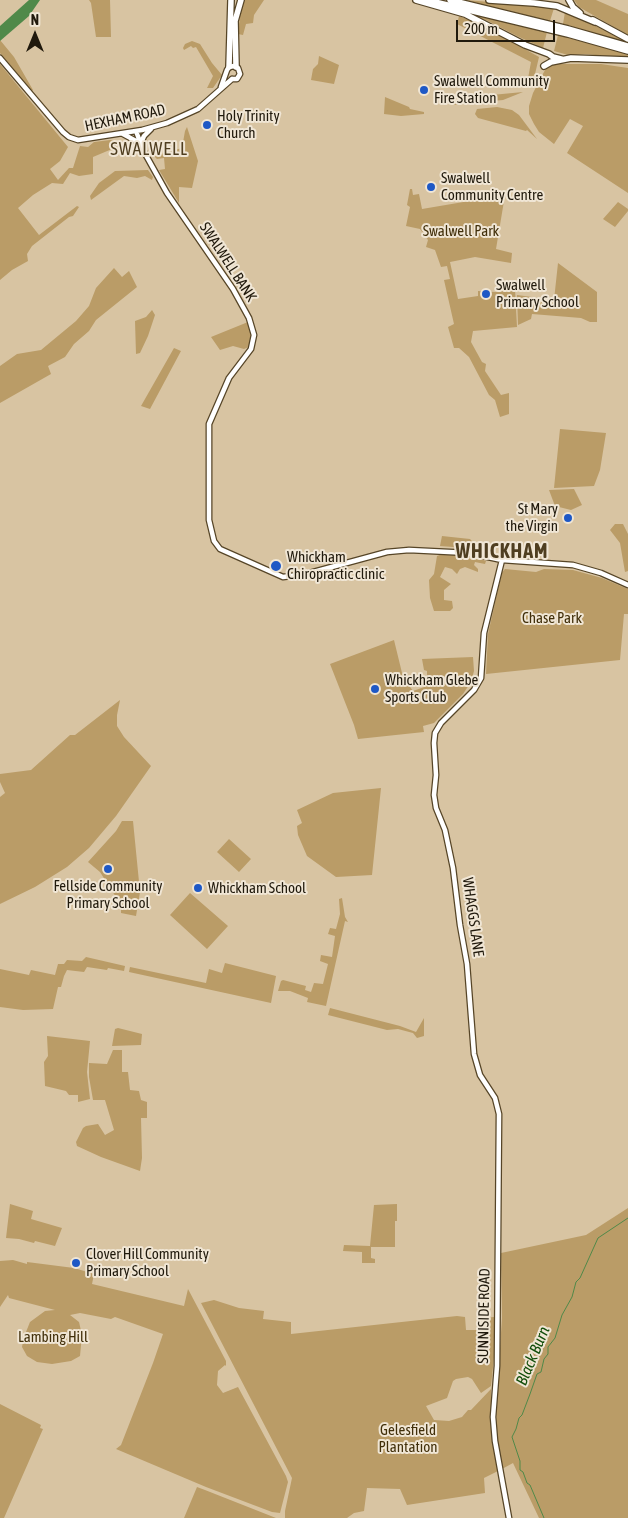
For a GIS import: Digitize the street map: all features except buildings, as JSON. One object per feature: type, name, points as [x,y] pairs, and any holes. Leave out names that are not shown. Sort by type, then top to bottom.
[{"type":"highway","points":[[229,67],[231,0]]},
{"type":"highway","points":[[236,66],[236,21],[241,0]]},
{"type":"highway","points":[[416,0],[465,14],[525,45],[549,54],[553,58],[628,60]]},
{"type":"highway","points":[[427,0],[568,34],[628,51]]},
{"type":"highway","points":[[450,0],[568,28],[628,46]]},
{"type":"highway","points":[[489,0],[541,3],[557,6],[596,22]]},
{"type":"highway","points":[[569,0],[578,11],[628,39]]},
{"type":"highway","points":[[544,66],[561,59]]},
{"type":"main road","name":"HEXHAM ROAD","points":[[0,58],[62,132],[69,138],[81,140],[152,128],[194,112],[232,79]]},
{"type":"main road","points":[[236,66],[240,71],[237,79],[232,79],[227,74],[229,67],[236,66]]},
{"type":"main road","name":"HEXHAM ROAD","points":[[220,88],[227,74]]},
{"type":"main road","points":[[141,144],[145,135],[152,128]]},
{"type":"main road","name":"SWALWELL BANK","points":[[136,131],[143,150],[180,213],[233,290],[249,318],[254,335],[251,349],[229,378],[209,424],[208,508],[211,535],[217,546],[225,552],[279,576],[306,574],[397,551],[468,553],[502,560]]},
{"type":"main road","points":[[122,133],[137,142],[143,150]]},
{"type":"main road","points":[[502,560],[580,566],[628,585]]},
{"type":"main road","name":"WHAGGS LANE","points":[[499,1114],[495,1098],[480,1074],[474,1054],[468,969],[458,910],[454,868],[445,830],[434,799],[436,774],[434,739],[436,730],[441,723],[474,690],[481,678],[484,633],[502,560]]},
{"type":"main road","name":"SUNNISIDE ROAD","points":[[499,1114],[497,1366],[493,1417],[495,1441],[509,1518]]},
{"type":"green space","points":[[89,0],[110,0],[111,37],[96,37]]},
{"type":"green space","points":[[244,0],[264,0],[254,15],[253,23],[246,24],[243,35],[238,34],[240,14]]},
{"type":"green space","points":[[465,0],[542,6],[554,8],[550,21]]},
{"type":"green space","points":[[574,0],[596,0],[628,14],[628,35],[579,7]]},
{"type":"green space","points":[[461,10],[547,32],[543,48],[488,21]]},
{"type":"green space","points":[[565,12],[571,13],[628,43],[563,24]]},
{"type":"green space","points":[[459,16],[484,26],[539,57],[535,74],[527,84],[531,62],[457,24]]},
{"type":"green space","points":[[558,35],[628,54],[628,58],[585,54],[568,55],[554,51]]},
{"type":"green space","points":[[0,40],[14,57],[32,91],[0,53]]},
{"type":"green space","points":[[192,41],[200,44],[222,75],[213,88],[207,88],[213,76],[196,47],[193,48],[191,46],[184,50],[183,48],[185,44]]},
{"type":"green space","points":[[319,56],[339,65],[334,84],[311,80],[313,69],[318,64]]},
{"type":"green space","points":[[0,64],[68,147],[60,161],[50,169],[58,180],[69,168],[73,168],[80,146],[88,147],[94,142],[110,140],[124,142],[93,157],[93,174],[79,176],[70,173],[63,184],[52,183],[33,195],[18,208],[39,235],[77,206],[79,207],[73,216],[69,217],[32,246],[27,254],[28,261],[12,270],[0,280]]},
{"type":"green space","points":[[552,64],[601,64],[628,68],[628,193],[567,153],[583,126],[570,119],[554,144],[539,132],[534,124],[529,114],[529,106],[533,93],[545,70]]},
{"type":"green space","points":[[523,92],[503,100],[453,105],[460,100],[471,97]]},
{"type":"green space","points":[[385,97],[410,109],[424,112],[424,114],[401,116],[384,114]]},
{"type":"green space","points":[[497,107],[512,110],[519,115],[537,139],[527,130],[478,118],[475,114],[477,109]]},
{"type":"green space","points":[[187,127],[198,161],[192,188],[179,187],[179,203],[159,170],[165,169],[164,158],[157,159],[154,156],[182,148]]},
{"type":"green space","points":[[148,170],[153,177],[152,180],[145,176],[137,178],[124,176],[91,200],[90,196],[99,183],[115,171]]},
{"type":"green space","name":"Swalwell Park","points":[[410,189],[412,189],[413,195],[419,194],[422,209],[505,195],[496,249],[512,253],[511,263],[475,257],[450,262],[458,299],[478,296],[478,291],[495,292],[515,289],[517,327],[473,331],[471,342],[482,362],[486,364],[485,371],[501,395],[509,393],[509,414],[500,417],[495,400],[489,395],[469,357],[459,348],[454,348],[448,327],[454,324],[444,280],[450,279],[447,266],[441,267],[435,250],[426,247],[428,240],[420,229],[406,226],[410,207],[407,205]]},
{"type":"green space","points":[[618,202],[628,211],[615,227],[603,219]]},
{"type":"green space","points":[[558,263],[597,292],[597,322],[590,322],[581,318],[532,314],[531,319],[518,325],[517,295],[554,300]]},
{"type":"green space","points":[[114,268],[122,277],[129,271],[137,287],[96,320],[89,331],[74,344],[65,357],[48,366],[51,374],[0,403],[0,366],[17,354],[41,350],[76,321],[89,306],[96,288]]},
{"type":"green space","points":[[152,310],[155,315],[148,336],[140,353],[136,354],[135,321],[146,317]]},
{"type":"green space","points":[[248,322],[252,336],[249,347],[244,349],[233,346],[220,350],[211,337]]},
{"type":"green space","points":[[174,348],[181,351],[150,409],[141,406]]},
{"type":"green space","points":[[560,429],[606,433],[600,470],[594,486],[554,488]]},
{"type":"green space","points":[[574,489],[582,505],[571,510],[555,506],[549,490]]},
{"type":"green space","points":[[615,524],[623,524],[628,534],[628,571],[625,572],[620,543],[610,530]]},
{"type":"green space","points":[[442,536],[470,539],[479,549],[440,546]]},
{"type":"green space","points":[[442,554],[471,555],[486,561],[485,564],[475,562],[474,565],[478,572],[465,567],[460,569],[457,574],[452,569],[445,567],[440,577],[451,584],[444,590],[444,600],[452,601],[453,608],[450,611],[434,611],[430,598],[429,580],[434,574],[437,556]]},
{"type":"green space","name":"Chase Park","points":[[505,569],[536,572],[544,569],[573,570],[602,578],[628,589],[628,614],[624,614],[620,660],[486,674],[488,634],[502,572]]},
{"type":"green space","name":"Whickham Glebe Sports Club","points":[[394,640],[403,677],[413,691],[427,686],[427,671],[424,670],[422,659],[473,657],[474,671],[471,682],[463,694],[434,723],[423,726],[424,732],[358,739],[330,664]]},
{"type":"green space","points":[[120,700],[117,726],[124,737],[151,766],[116,816],[89,848],[67,867],[35,887],[0,904],[0,797],[5,793],[0,782],[0,774],[31,770],[70,735],[75,735]]},
{"type":"green space","points":[[381,788],[372,875],[336,877],[307,856],[298,835],[297,826],[302,823],[297,810],[333,793]]},
{"type":"green space","points":[[122,821],[133,821],[140,892],[136,916],[121,913],[121,905],[100,872],[88,862],[116,831]]},
{"type":"green space","points":[[229,839],[251,859],[239,872],[217,852]]},
{"type":"green space","points":[[190,893],[228,926],[207,949],[170,915]]},
{"type":"green space","points":[[342,898],[345,917],[348,922],[345,921],[326,1006],[307,1002],[308,998],[290,991],[278,991],[283,980],[306,986],[305,990],[311,992],[314,983],[323,984],[328,964],[320,961],[321,955],[332,957],[335,936],[328,934],[330,928],[336,929],[340,914],[339,899]]},
{"type":"green space","points":[[86,957],[125,966],[124,971],[87,967],[84,972],[67,970],[61,987],[58,987],[53,1009],[23,1010],[0,1007],[0,969],[29,975],[31,970],[55,975],[58,964],[64,964],[67,960],[82,961]]},
{"type":"green space","points":[[225,963],[276,976],[271,1003],[129,972],[130,967],[206,983],[209,969],[222,973]]},
{"type":"green space","points":[[330,1008],[416,1032],[424,1018],[424,1036],[417,1038],[413,1033],[398,1029],[387,1030],[328,1015]]},
{"type":"green space","points":[[118,1028],[142,1034],[141,1045],[112,1046],[115,1029]]},
{"type":"green space","points":[[47,1036],[90,1041],[87,1072],[90,1099],[78,1102],[78,1095],[69,1095],[66,1091],[45,1086],[44,1062],[48,1056]]},
{"type":"green space","points":[[113,1050],[122,1050],[122,1072],[128,1072],[130,1090],[139,1091],[141,1100],[147,1102],[147,1118],[141,1118],[142,1158],[140,1171],[101,1157],[77,1146],[76,1142],[86,1126],[98,1124],[105,1135],[114,1130],[105,1100],[93,1100],[89,1077],[89,1063],[107,1064]]},
{"type":"green space","points":[[10,1204],[33,1211],[31,1219],[62,1228],[55,1246],[35,1241],[34,1243],[6,1238]]},
{"type":"green space","points":[[397,1204],[395,1247],[371,1247],[371,1258],[375,1259],[375,1263],[362,1263],[362,1252],[343,1251],[344,1245],[370,1246],[374,1205]]},
{"type":"green space","points":[[628,1208],[628,1518],[539,1518],[513,1463],[502,1469],[497,1440],[496,1408],[502,1318],[501,1253],[586,1235]]},
{"type":"green space","name":"Lambing Hill","points":[[13,1260],[27,1264],[27,1262],[74,1268],[94,1274],[92,1284],[184,1306],[188,1289],[226,1361],[226,1366],[218,1371],[217,1385],[223,1393],[238,1387],[286,1476],[288,1482],[280,1513],[272,1512],[206,1487],[116,1449],[121,1445],[163,1334],[115,1317],[111,1319],[80,1313],[70,1315],[79,1322],[82,1335],[80,1356],[71,1361],[52,1364],[37,1362],[27,1356],[22,1347],[24,1337],[30,1322],[45,1311],[55,1310],[9,1298],[8,1295],[0,1307],[0,1261]]},
{"type":"green space","name":"Gelesfield Plantation","points":[[214,1300],[239,1308],[264,1311],[263,1319],[291,1322],[291,1334],[457,1316],[465,1317],[466,1330],[481,1330],[481,1318],[494,1317],[495,1348],[491,1386],[481,1393],[472,1379],[468,1377],[456,1379],[453,1381],[447,1398],[426,1406],[434,1420],[449,1421],[462,1417],[491,1389],[491,1429],[498,1471],[484,1478],[485,1493],[407,1505],[400,1489],[367,1488],[364,1511],[354,1513],[347,1518],[285,1518],[292,1478],[201,1303]]},
{"type":"green space","points":[[0,1404],[41,1425],[40,1428],[43,1429],[4,1518],[0,1518]]},
{"type":"green space","points":[[197,1487],[205,1490],[276,1518],[184,1518]]},
{"type":"shaded area","points":[[29,0],[40,0],[29,16],[0,41],[0,26]]},
{"type":"waterway","name":"Black Burn","points":[[544,1518],[530,1485],[520,1470],[520,1461],[512,1437],[537,1374],[541,1372],[544,1359],[548,1354],[548,1347],[555,1338],[562,1315],[572,1297],[576,1282],[580,1278],[598,1238],[628,1218]]},
{"type":"place","name":"Swalwell Community Fire Station","points":[[424,90]]},
{"type":"place","name":"Holy Trinity Church","points":[[207,125]]},
{"type":"place","name":"Swalwell Community Centre","points":[[431,187]]},
{"type":"place","name":"Swalwell Primary School","points":[[486,294]]},
{"type":"place","name":"St Mary the Virgin","points":[[568,518]]},
{"type":"place","name":"Whickham Chiropractic clinic","points":[[276,566]]},
{"type":"place","name":"Whickham Glebe Sports Club","points":[[375,689]]},
{"type":"place","name":"Fellside Community Primary School","points":[[108,869]]},
{"type":"place","name":"Whickham School","points":[[198,888]]},
{"type":"place","name":"Clover Hill Community Primary School","points":[[76,1263]]},
{"type":"district","name":"SWALWELL","points":[[149,149]]},
{"type":"district","name":"WHICKHAM","points":[[502,552]]}]
